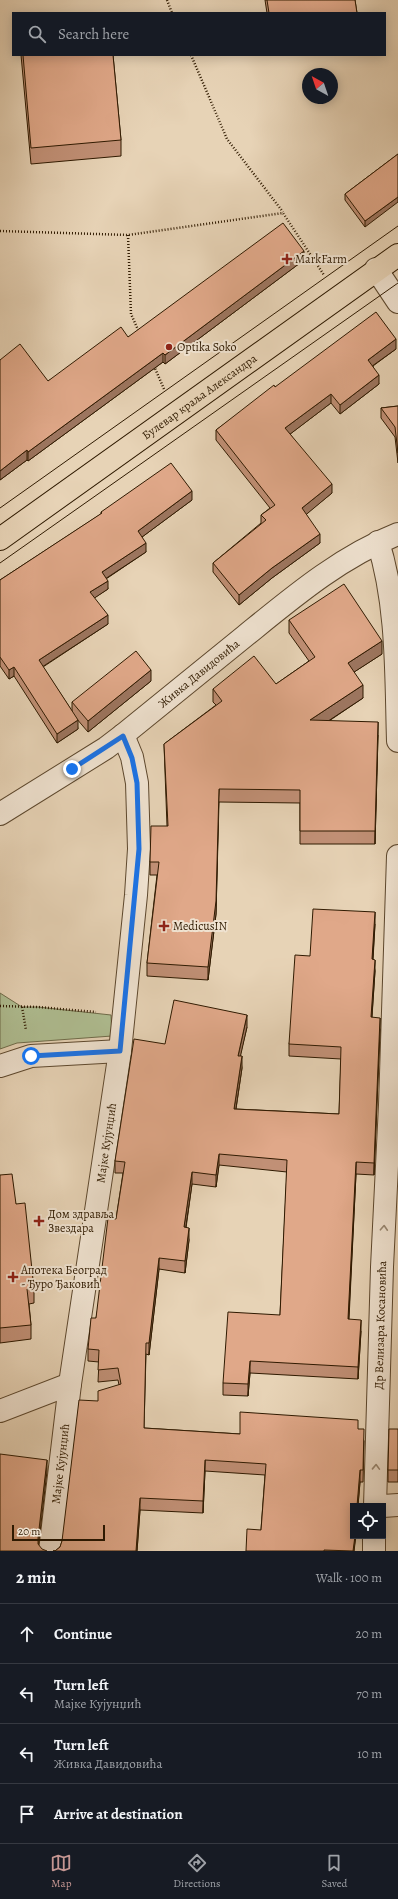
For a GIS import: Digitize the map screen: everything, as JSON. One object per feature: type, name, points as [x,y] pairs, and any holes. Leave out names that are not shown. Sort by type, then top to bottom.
[{"type":"main road","name":"Булевар краља Александра","points":[[0,539],[376,269],[398,255]]},
{"type":"street","points":[[376,269],[398,302]]},
{"type":"street","name":"Живка Давидовића","points":[[0,814],[123,736],[290,599],[333,567],[378,542],[398,534]]},
{"type":"street","points":[[378,542],[390,580],[394,618],[398,741]]},
{"type":"street","name":"Мајке Кујунџић","points":[[50,1551],[70,1384],[120,1051],[136,895],[139,849],[139,808],[137,783],[132,758],[123,736]]},
{"type":"street","name":"Др Велизара Косановића","points":[[375,1503],[382,1267],[394,1105],[398,856]]},
{"type":"street","points":[[0,1066],[31,1056],[120,1051]]},
{"type":"street","points":[[0,1411],[70,1384]]},
{"type":"street","points":[[386,1506],[398,1505]]},
{"type":"street","points":[[374,1539],[374,1551]]},
{"type":"path","points":[[167,0],[172,12]]},
{"type":"path","points":[[191,56],[227,139],[283,213],[326,278],[340,296]]},
{"type":"path","points":[[0,231],[128,235],[283,213]]},
{"type":"path","points":[[128,235],[131,314],[140,334]]},
{"type":"path","points":[[152,360],[165,391],[178,412]]},
{"type":"path","points":[[0,1006],[38,1007],[124,1014]]},
{"type":"green space","points":[[0,993],[22,1007],[38,1007],[111,1015],[112,1036],[17,1043],[0,1049]]},
{"type":"building","points":[[267,0],[355,0],[357,12],[269,12]]},
{"type":"building","points":[[23,56],[113,56],[121,140],[31,148]]},
{"type":"building","points":[[398,154],[398,197],[365,221],[345,194]]},
{"type":"building","points":[[283,223],[304,251],[165,355],[163,353],[0,471],[0,360],[20,344],[48,381],[121,327],[128,337]]},
{"type":"building","points":[[376,312],[396,339],[368,360],[379,375],[340,405],[331,394],[285,428],[332,484],[302,508],[320,534],[272,568],[239,595],[213,563],[266,520],[261,515],[275,505],[216,430],[274,385],[275,387]]},
{"type":"building","points":[[398,406],[398,453],[395,427],[381,408]]},
{"type":"building","points":[[171,463],[192,491],[138,531],[146,543],[102,572],[108,581],[90,592],[108,615],[39,660],[78,720],[57,734],[14,667],[9,670],[0,657],[0,580],[102,513],[101,512]]},
{"type":"building","points":[[344,584],[382,641],[348,663],[363,685],[310,720],[378,722],[375,831],[300,831],[300,790],[219,789],[216,901],[208,967],[147,963],[159,862],[150,862],[151,826],[168,826],[164,744],[222,701],[213,689],[254,656],[276,684],[315,657],[289,620]]},
{"type":"building","points":[[136,651],[151,670],[88,721],[72,702]]},
{"type":"building","points":[[313,909],[375,912],[372,959],[375,960],[371,1017],[380,1018],[374,1163],[356,1162],[348,1319],[361,1320],[358,1367],[250,1361],[248,1384],[223,1383],[228,1312],[280,1315],[287,1160],[219,1154],[216,1175],[192,1172],[184,1227],[189,1228],[185,1261],[159,1258],[149,1343],[146,1343],[144,1428],[240,1434],[240,1412],[358,1420],[358,1429],[364,1429],[363,1470],[360,1470],[357,1503],[350,1503],[350,1539],[355,1539],[353,1551],[246,1551],[247,1529],[261,1530],[266,1464],[205,1460],[203,1501],[140,1498],[136,1551],[55,1551],[60,1547],[62,1541],[79,1400],[98,1401],[98,1391],[121,1384],[118,1368],[98,1370],[99,1350],[88,1349],[91,1318],[96,1318],[108,1218],[116,1219],[125,1162],[115,1161],[134,1039],[165,1044],[174,1000],[247,1015],[238,1056],[242,1056],[234,1109],[339,1114],[341,1047],[289,1044],[295,955],[310,956]]},
{"type":"building","points":[[12,1174],[16,1204],[25,1203],[34,1289],[27,1289],[31,1325],[0,1328],[0,1175]]},
{"type":"building","points":[[389,1429],[398,1429],[398,1470],[388,1470]]},
{"type":"building","points":[[0,1454],[47,1460],[38,1544],[42,1549],[47,1551],[0,1551]]},
{"type":"tram line","points":[[0,508],[398,226]]},
{"type":"tram line","points":[[0,563],[398,283]]},
{"type":"place","name":"MarkFarm","points":[[287,259]]},
{"type":"place","name":"Optika Soko","points":[[169,347]]},
{"type":"place","name":"MedicusIN","points":[[164,926]]},
{"type":"place","name":"Дом здравља Звездара","points":[[39,1221]]},
{"type":"place","name":"Апотека Београд - Ђуро Ђаковић","points":[[13,1277]]},
{"type":"route","points":[[31,1056],[120,1051],[136,895],[139,849],[139,808],[137,783],[132,758],[123,736],[72,769]]}]
